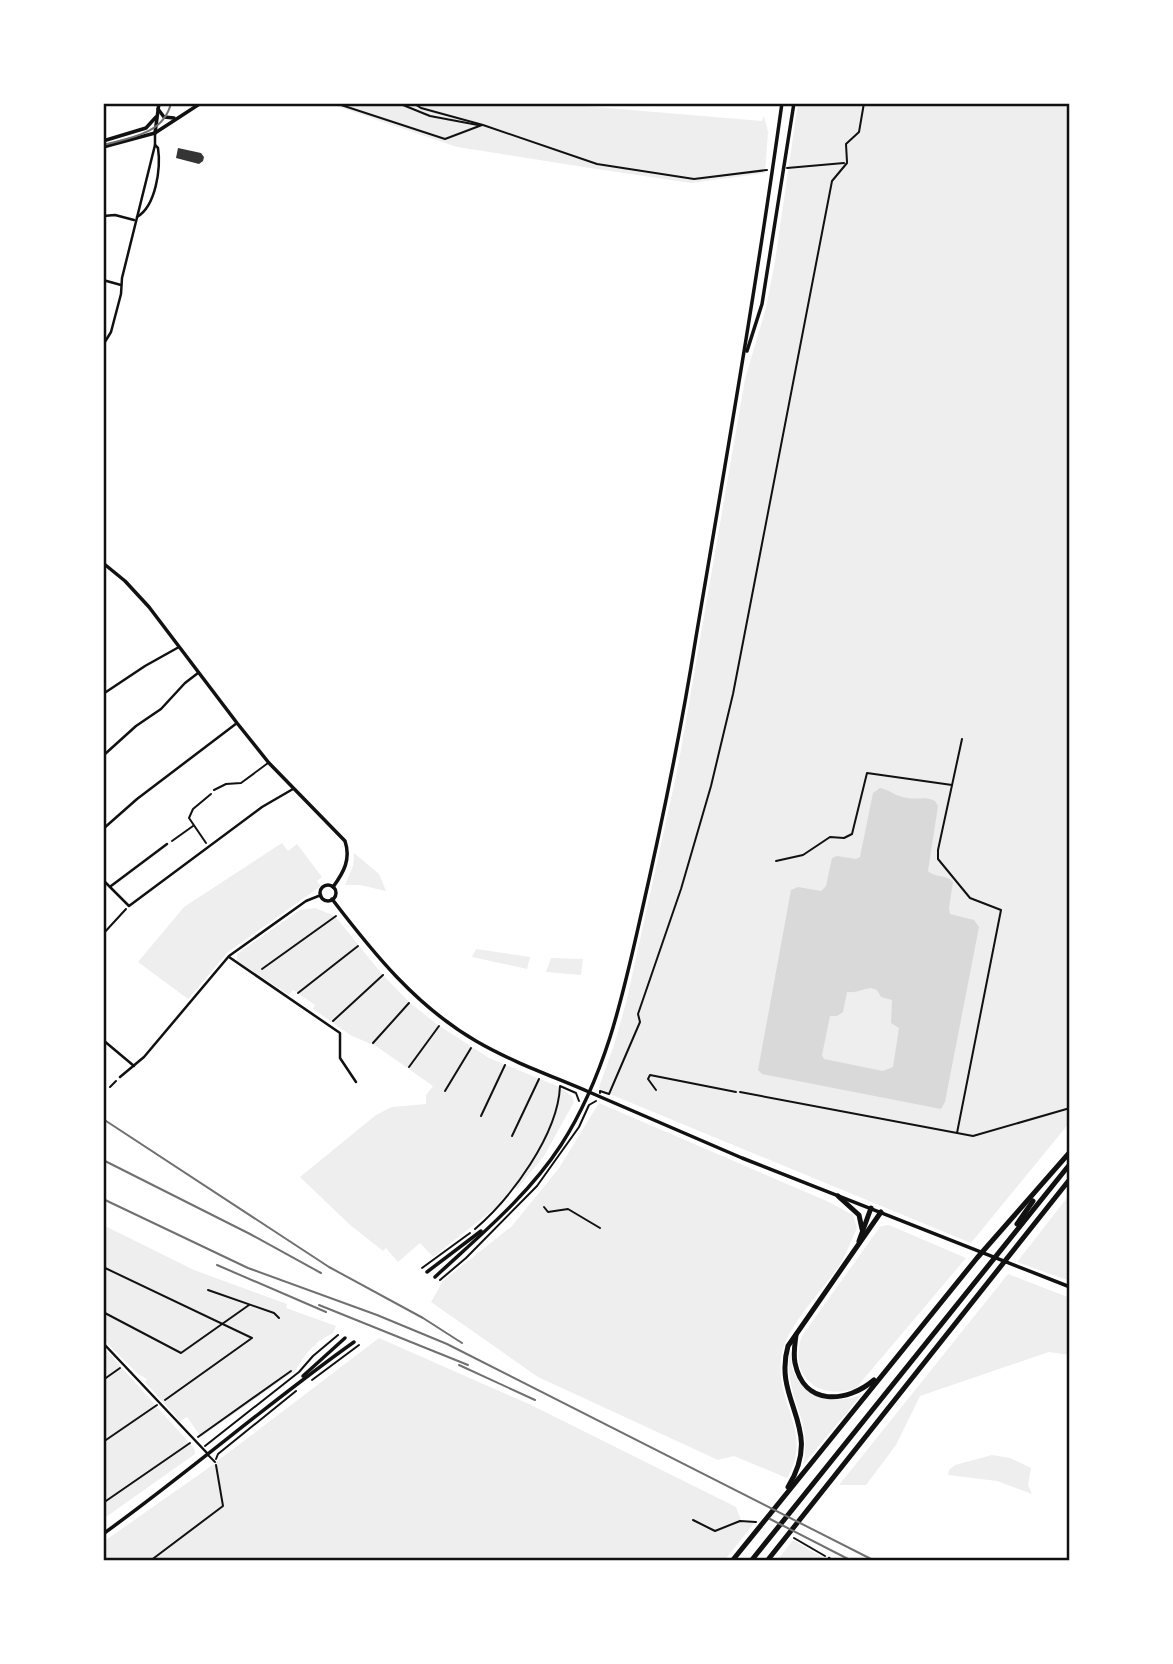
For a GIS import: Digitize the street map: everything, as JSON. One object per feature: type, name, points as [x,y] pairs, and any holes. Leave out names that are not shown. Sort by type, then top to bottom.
[{"type":"highway","points":[[732,1561],[977,1258],[1070,1152]]},
{"type":"highway","points":[[1002,1245],[1070,1164]]},
{"type":"highway","points":[[751,1561],[986,1266],[1049,1178]]},
{"type":"highway","points":[[766,1561],[1070,1179]]},
{"type":"highway","points":[[838,1196],[859,1215],[862,1228]]},
{"type":"highway","points":[[857,1247],[871,1208]]},
{"type":"highway","points":[[775,1507],[798,1468],[802,1450],[802,1432],[784,1374],[788,1346],[881,1212]]},
{"type":"highway","points":[[796,1334],[795,1365],[806,1385],[817,1393],[831,1398],[855,1394],[885,1371]]},
{"type":"main road","points":[[103,147],[155,133],[201,103]]},
{"type":"main road","points":[[435,1277],[499,1217],[544,1168],[561,1145],[589,1093],[613,1031],[667,803],[743,363],[782,103]]},
{"type":"main road","points":[[743,363],[762,304],[794,103]]},
{"type":"main road","points":[[158,106],[164,117],[176,118]]},
{"type":"main road","points":[[155,133],[158,106]]},
{"type":"main road","points":[[103,141],[150,126],[156,117]]},
{"type":"main road","points":[[103,563],[125,581],[149,607],[269,763],[345,841],[348,852],[346,863],[333,887]]},
{"type":"main road","points":[[332,899],[325,900],[321,894],[324,886],[333,887]]},
{"type":"main road","points":[[332,899],[336,892],[333,887]]},
{"type":"main road","points":[[332,899],[388,970],[419,1000],[488,1048],[589,1093],[838,1196],[1070,1287]]},
{"type":"main road","points":[[427,1272],[499,1217]]},
{"type":"main road","points":[[291,1387],[345,1338]]},
{"type":"main road","points":[[103,1534],[145,1504],[291,1387],[354,1342]]},
{"type":"street","points":[[104,342],[111,332],[155,145],[155,133]]},
{"type":"street","points":[[103,216],[136,219],[143,214],[150,202],[160,161],[155,145]]},
{"type":"street","points":[[103,280],[121,285]]},
{"type":"street","points":[[103,694],[179,647]]},
{"type":"street","points":[[105,754],[136,726],[161,709],[198,673]]},
{"type":"street","points":[[103,829],[137,799],[237,723]]},
{"type":"street","points":[[103,880],[129,906],[261,807],[293,789]]},
{"type":"street","points":[[111,886],[167,844]]},
{"type":"street","points":[[120,1077],[144,1057],[228,957],[306,901],[321,894]]},
{"type":"street","points":[[228,957],[340,1033],[340,1058],[356,1082]]},
{"type":"street","points":[[103,1040],[134,1066]]},
{"type":"street","points":[[103,1343],[207,1454]]},
{"type":"lane","points":[[214,790],[226,784],[241,783],[269,763]]},
{"type":"lane","points":[[656,1090],[648,1079],[650,1076],[736,1092]]},
{"type":"lane","points":[[544,1207],[548,1212],[568,1209],[600,1228]]},
{"type":"lane","points":[[207,1454],[215,1462]]},
{"type":"path","points":[[335,103],[445,139],[483,125]]},
{"type":"path","points":[[398,103],[430,116],[468,125],[483,125]]},
{"type":"path","points":[[413,103],[421,108],[483,125],[597,164],[694,178],[732,173]]},
{"type":"path","points":[[609,1094],[640,1021],[638,1014],[681,889],[711,786],[733,694],[832,180],[845,163],[846,144],[859,132],[864,103]]},
{"type":"path","points":[[957,1133],[1001,910],[970,898],[938,859],[962,739]]},
{"type":"path","points":[[776,861],[803,855],[830,837],[844,838],[852,834],[867,773],[953,785]]},
{"type":"path","points":[[208,845],[189,816],[214,790]]},
{"type":"path","points":[[167,844],[194,825]]},
{"type":"path","points":[[103,934],[129,906]]},
{"type":"path","points":[[261,969],[336,916]]},
{"type":"path","points":[[298,993],[358,946]]},
{"type":"path","points":[[333,1021],[383,975]]},
{"type":"path","points":[[373,1043],[409,1003]]},
{"type":"path","points":[[409,1067],[439,1026]]},
{"type":"path","points":[[445,1091],[471,1048]]},
{"type":"path","points":[[481,1116],[505,1065]]},
{"type":"path","points":[[110,1087],[120,1077]]},
{"type":"path","points":[[512,1136],[538,1079]]},
{"type":"path","points":[[422,1268],[474,1230],[507,1199],[554,1121],[560,1086],[576,1093],[578,1100],[589,1105],[596,1101],[598,1096]]},
{"type":"path","points":[[736,1092],[973,1136],[1070,1108]]},
{"type":"path","points":[[103,1266],[252,1338],[164,1401]]},
{"type":"path","points":[[208,1290],[274,1313],[279,1318]]},
{"type":"path","points":[[103,1312],[181,1353],[249,1305]]},
{"type":"path","points":[[202,1449],[299,1373],[313,1356],[338,1335]]},
{"type":"path","points":[[310,1381],[359,1345]]},
{"type":"path","points":[[103,1380],[121,1367]]},
{"type":"path","points":[[200,1436],[291,1371]]},
{"type":"path","points":[[150,1561],[223,1506],[215,1462],[218,1454],[298,1390]]},
{"type":"path","points":[[103,1442],[156,1406]]},
{"type":"path","points":[[103,1503],[189,1443]]},
{"type":"path","points":[[693,1520],[715,1531],[740,1521],[756,1521]]},
{"type":"path","points":[[794,1539],[831,1560]]},
{"type":"shaded area","points":[[310,103],[548,103],[762,121],[764,116],[768,132],[765,173],[691,183],[590,168],[457,147],[336,106]]},
{"type":"shaded area","points":[[798,103],[1070,103],[1070,1122],[971,1243],[600,1090],[599,1087],[627,999],[678,767],[745,379],[766,308],[775,261]]},
{"type":"shaded area","points":[[880,788],[903,797],[935,801],[938,806],[928,871],[953,882],[950,914],[974,920],[979,927],[945,1102],[941,1109],[762,1074],[758,1070],[791,890],[798,887],[821,891],[826,886],[832,858],[860,857],[873,793]],"holes":[[[871,988],[877,990],[881,997],[892,1000],[891,1023],[899,1028],[893,1067],[883,1071],[824,1059],[822,1055],[830,1016],[843,1012],[847,992]]]},
{"type":"shaded area","points":[[282,843],[288,851],[297,844],[322,877],[317,881],[321,886],[228,952],[188,999],[138,962],[184,907]]},
{"type":"shaded area","points":[[354,853],[379,874],[386,891],[360,885],[345,885],[353,866]]},
{"type":"shaded area","points":[[315,908],[335,916],[382,974],[410,1003],[438,1025],[489,1058],[557,1086],[572,1096],[574,1102],[544,1156],[517,1189],[513,1187],[495,1208],[433,1257],[420,1243],[398,1262],[386,1248],[383,1251],[349,1224],[300,1177],[376,1115],[392,1107],[426,1104],[426,1095],[433,1086],[376,1046],[352,1036],[313,1009],[315,1005],[293,990],[289,995],[237,961],[237,954],[300,910]]},
{"type":"shaded area","points":[[476,949],[530,957],[527,969],[472,957]]},
{"type":"shaded area","points":[[551,958],[583,959],[581,975],[546,972]]},
{"type":"shaded area","points":[[599,1103],[829,1202],[853,1215],[857,1228],[844,1258],[796,1322],[784,1346],[781,1374],[797,1447],[787,1478],[734,1456],[718,1460],[538,1377],[431,1302],[443,1281],[512,1226],[559,1168]]},
{"type":"shaded area","points":[[1070,1194],[1070,1281],[1017,1262]]},
{"type":"shaded area","points":[[103,1225],[194,1270],[287,1304],[286,1308],[336,1326],[333,1333],[319,1341],[306,1354],[295,1371],[201,1437],[187,1417],[180,1421],[145,1382],[147,1379],[138,1374],[103,1339]]},
{"type":"shaded area","points":[[889,1225],[966,1258],[856,1388],[830,1391],[819,1388],[810,1382],[799,1363],[798,1350],[802,1336],[877,1231],[881,1226]]},
{"type":"shaded area","points":[[1008,1274],[1070,1298],[1070,1355],[1049,1352],[920,1396],[896,1445],[866,1485],[839,1485]]},
{"type":"shaded area","points":[[379,1338],[529,1404],[736,1507],[742,1523],[755,1522],[724,1561],[103,1561],[103,1542],[207,1469]]},
{"type":"shaded area","points":[[103,1347],[194,1448],[195,1454],[103,1519]]},
{"type":"shaded area","points":[[790,1349],[793,1370],[804,1388],[812,1394],[842,1399],[862,1394],[803,1465],[804,1433],[790,1380]]},
{"type":"shaded area","points":[[992,1455],[1010,1458],[1031,1468],[1028,1485],[1032,1494],[997,1481],[948,1475],[955,1465]]},
{"type":"shaded area","points":[[793,1540],[828,1561],[777,1561]]},
{"type":"building","points":[[178,148],[201,153],[203,161],[199,164],[176,158]]},
{"type":"tram line","points":[[103,145],[135,137],[154,128],[161,122],[171,103]]},
{"type":"railway","points":[[103,1119],[329,1267],[423,1318],[462,1343]]},
{"type":"railway","points":[[103,1160],[321,1273]]},
{"type":"railway","points":[[103,1199],[248,1268],[377,1315],[447,1344],[875,1561]]},
{"type":"railway","points":[[217,1265],[326,1312]]},
{"type":"railway","points":[[319,1305],[468,1365]]},
{"type":"railway","points":[[459,1365],[535,1400]]},
{"type":"railway","points":[[770,1519],[852,1561]]}]
